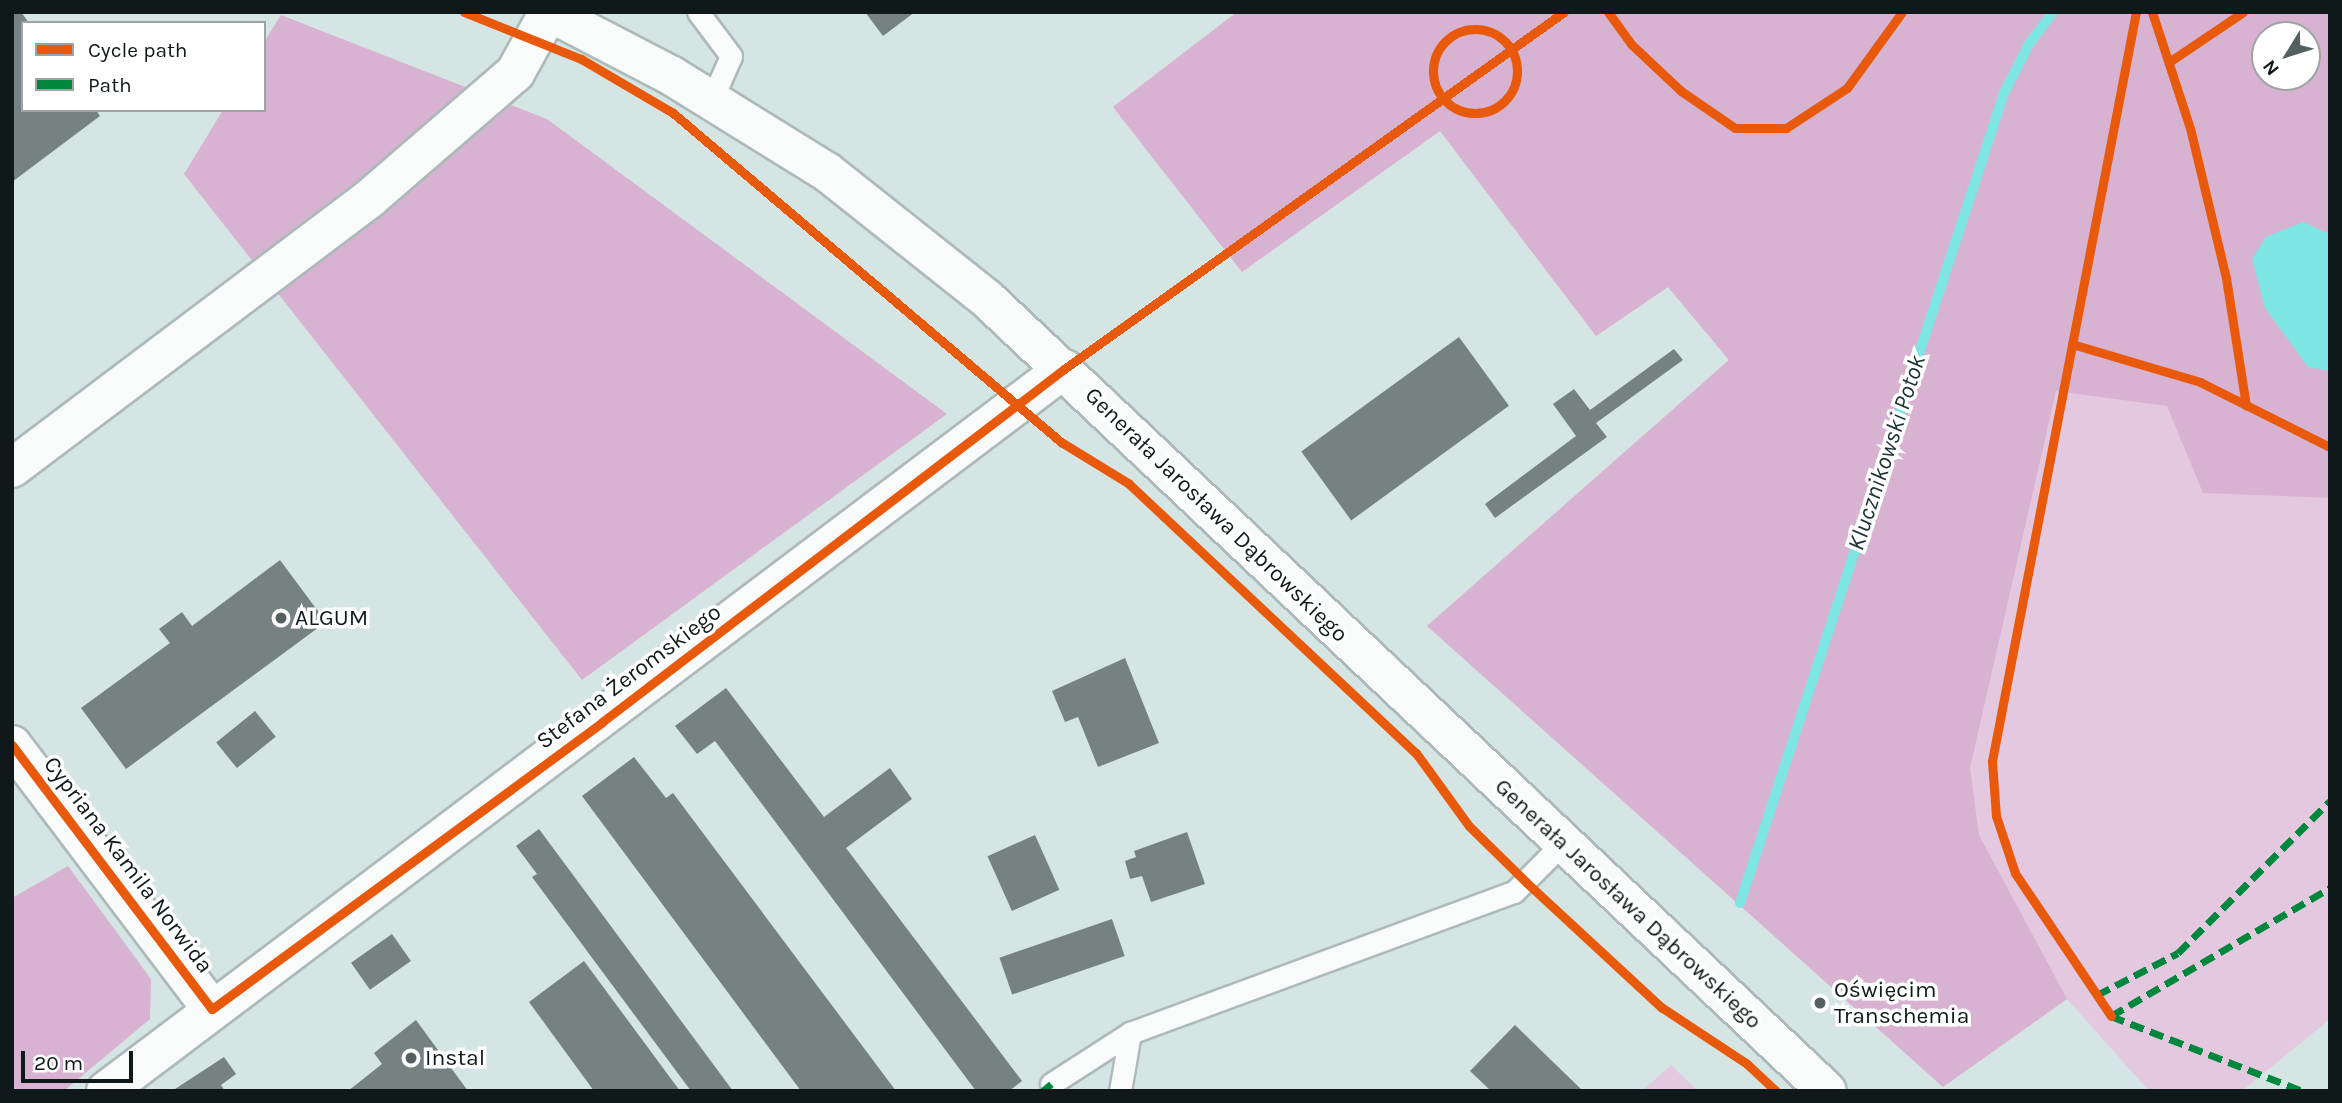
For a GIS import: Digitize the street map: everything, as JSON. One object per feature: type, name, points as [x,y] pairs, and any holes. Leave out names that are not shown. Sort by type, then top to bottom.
[{"type":"street","name":"Generała Jarosława Dąbrowskiego","points":[[549,12],[712,99],[837,180],[987,299],[1827,1091]]},
{"type":"street","points":[[12,468],[369,199],[515,73],[549,12]]},
{"type":"street","name":"Stefana Żeromskiego","points":[[106,1091],[212,1009],[586,734],[1064,369]]},
{"type":"street","name":"Cypriana Kamila Norwida","points":[[12,745],[212,1009]]},
{"type":"lane","points":[[698,12],[731,56],[712,99]]},
{"type":"lane","points":[[1051,1084],[1130,1033],[1514,892],[1563,843]]},
{"type":"lane","points":[[1120,1091],[1130,1033]]},
{"type":"shaded area","points":[[1237,12],[2330,12],[2330,1019],[2242,1091],[2149,1091],[2067,999],[1943,1087],[1427,626],[1729,360],[1668,287],[1596,336],[1440,131],[1242,272],[1113,107]]},
{"type":"shaded area","points":[[1237,12],[2330,12],[2330,498],[2203,493],[2167,406],[2056,391],[1970,768],[1979,835],[2067,999],[1943,1087],[1427,626],[1729,360],[1668,287],[1596,336],[1440,131],[1242,272],[1113,107]]},
{"type":"shaded area","points":[[281,15],[547,119],[947,414],[582,680],[184,174],[222,112],[266,112],[266,39]]},
{"type":"shaded area","points":[[68,866],[151,979],[150,1019],[64,1091],[12,1091],[12,898]]},
{"type":"shaded area","points":[[1671,1065],[1698,1091],[1642,1091]]},
{"type":"water","points":[[2303,222],[2330,234],[2330,371],[2308,367],[2265,308],[2252,259],[2266,237]]},
{"type":"building","points":[[12,12],[21,12],[28,21],[21,21],[21,112],[97,112],[100,116],[12,182]]},
{"type":"building","points":[[865,12],[915,12],[883,36]]},
{"type":"building","points":[[1459,337],[1509,406],[1351,520],[1301,452]]},
{"type":"building","points":[[1674,349],[1683,360],[1596,423],[1607,437],[1495,518],[1485,504],[1576,436],[1553,404],[1574,389],[1590,410]]},
{"type":"building","points":[[280,560],[326,622],[126,769],[81,708],[170,643],[159,629],[182,612],[192,626]]},
{"type":"building","points":[[1125,658],[1159,743],[1098,767],[1078,717],[1065,722],[1052,691]]},
{"type":"building","points":[[726,688],[824,817],[890,768],[912,799],[846,848],[1022,1081],[1009,1091],[976,1091],[715,741],[697,754],[675,726]]},
{"type":"building","points":[[255,711],[276,737],[237,768],[216,742]]},
{"type":"building","points":[[634,757],[666,798],[673,793],[896,1091],[801,1091],[582,796]]},
{"type":"building","points":[[539,829],[733,1091],[691,1091],[532,877],[537,874],[516,846]]},
{"type":"building","points":[[1187,832],[1205,884],[1151,902],[1142,876],[1130,879],[1125,861],[1136,857],[1134,851]]},
{"type":"building","points":[[1035,835],[1059,890],[1012,911],[987,856]]},
{"type":"building","points":[[1112,919],[1125,956],[1012,995],[999,958]]},
{"type":"building","points":[[392,934],[411,961],[370,990],[351,963]]},
{"type":"building","points":[[584,961],[680,1091],[594,1091],[529,1002]]},
{"type":"building","name":"Instal","points":[[416,1020],[468,1091],[348,1091],[382,1064],[374,1053]]},
{"type":"building","points":[[1515,1025],[1583,1091],[1491,1091],[1470,1071]]},
{"type":"building","points":[[224,1057],[236,1074],[221,1085],[225,1091],[172,1091]]},
{"type":"waterway","name":"Klucznikowski Potok","points":[[1740,903],[2004,93],[2029,44],[2053,12]]},
{"type":"marked path","points":[[2097,995],[2178,953],[2330,801]]},
{"type":"marked path","points":[[2111,1016],[2330,888]]},
{"type":"marked path","points":[[2111,1016],[2302,1091]]},
{"type":"marked path","points":[[1043,1091],[1051,1084]]},
{"type":"cycle path","points":[[464,12],[581,59],[673,113],[1061,442],[1128,483],[1416,753],[1469,826],[1527,883],[1661,1007],[1747,1064],[1776,1091]]},
{"type":"cycle path","points":[[12,745],[212,1009],[602,722],[1064,369],[1564,12]]},
{"type":"cycle path","points":[[1608,12],[1631,44],[1681,91],[1735,128],[1786,128],[1847,88],[1902,12]]},
{"type":"cycle path","points":[[2111,1016],[2015,873],[1996,816],[1992,761],[2136,12]]},
{"type":"cycle path","points":[[2152,12],[2190,128],[2226,278],[2246,405]]},
{"type":"cycle path","points":[[2169,62],[2243,12]]},
{"type":"cycle path","points":[[1475,29],[1498,36],[1510,48],[1517,71],[1510,94],[1498,106],[1475,113],[1452,106],[1440,94],[1433,71],[1440,48],[1452,36],[1475,29]]},
{"type":"cycle path","points":[[2072,344],[2200,382],[2330,447]]},
{"type":"place","name":"ALGUM","points":[[281,618]]},
{"type":"place","name":"Oświęcim Transchemia","points":[[1820,1003]]},
{"type":"place","name":"Instal","points":[[411,1058]]}]
